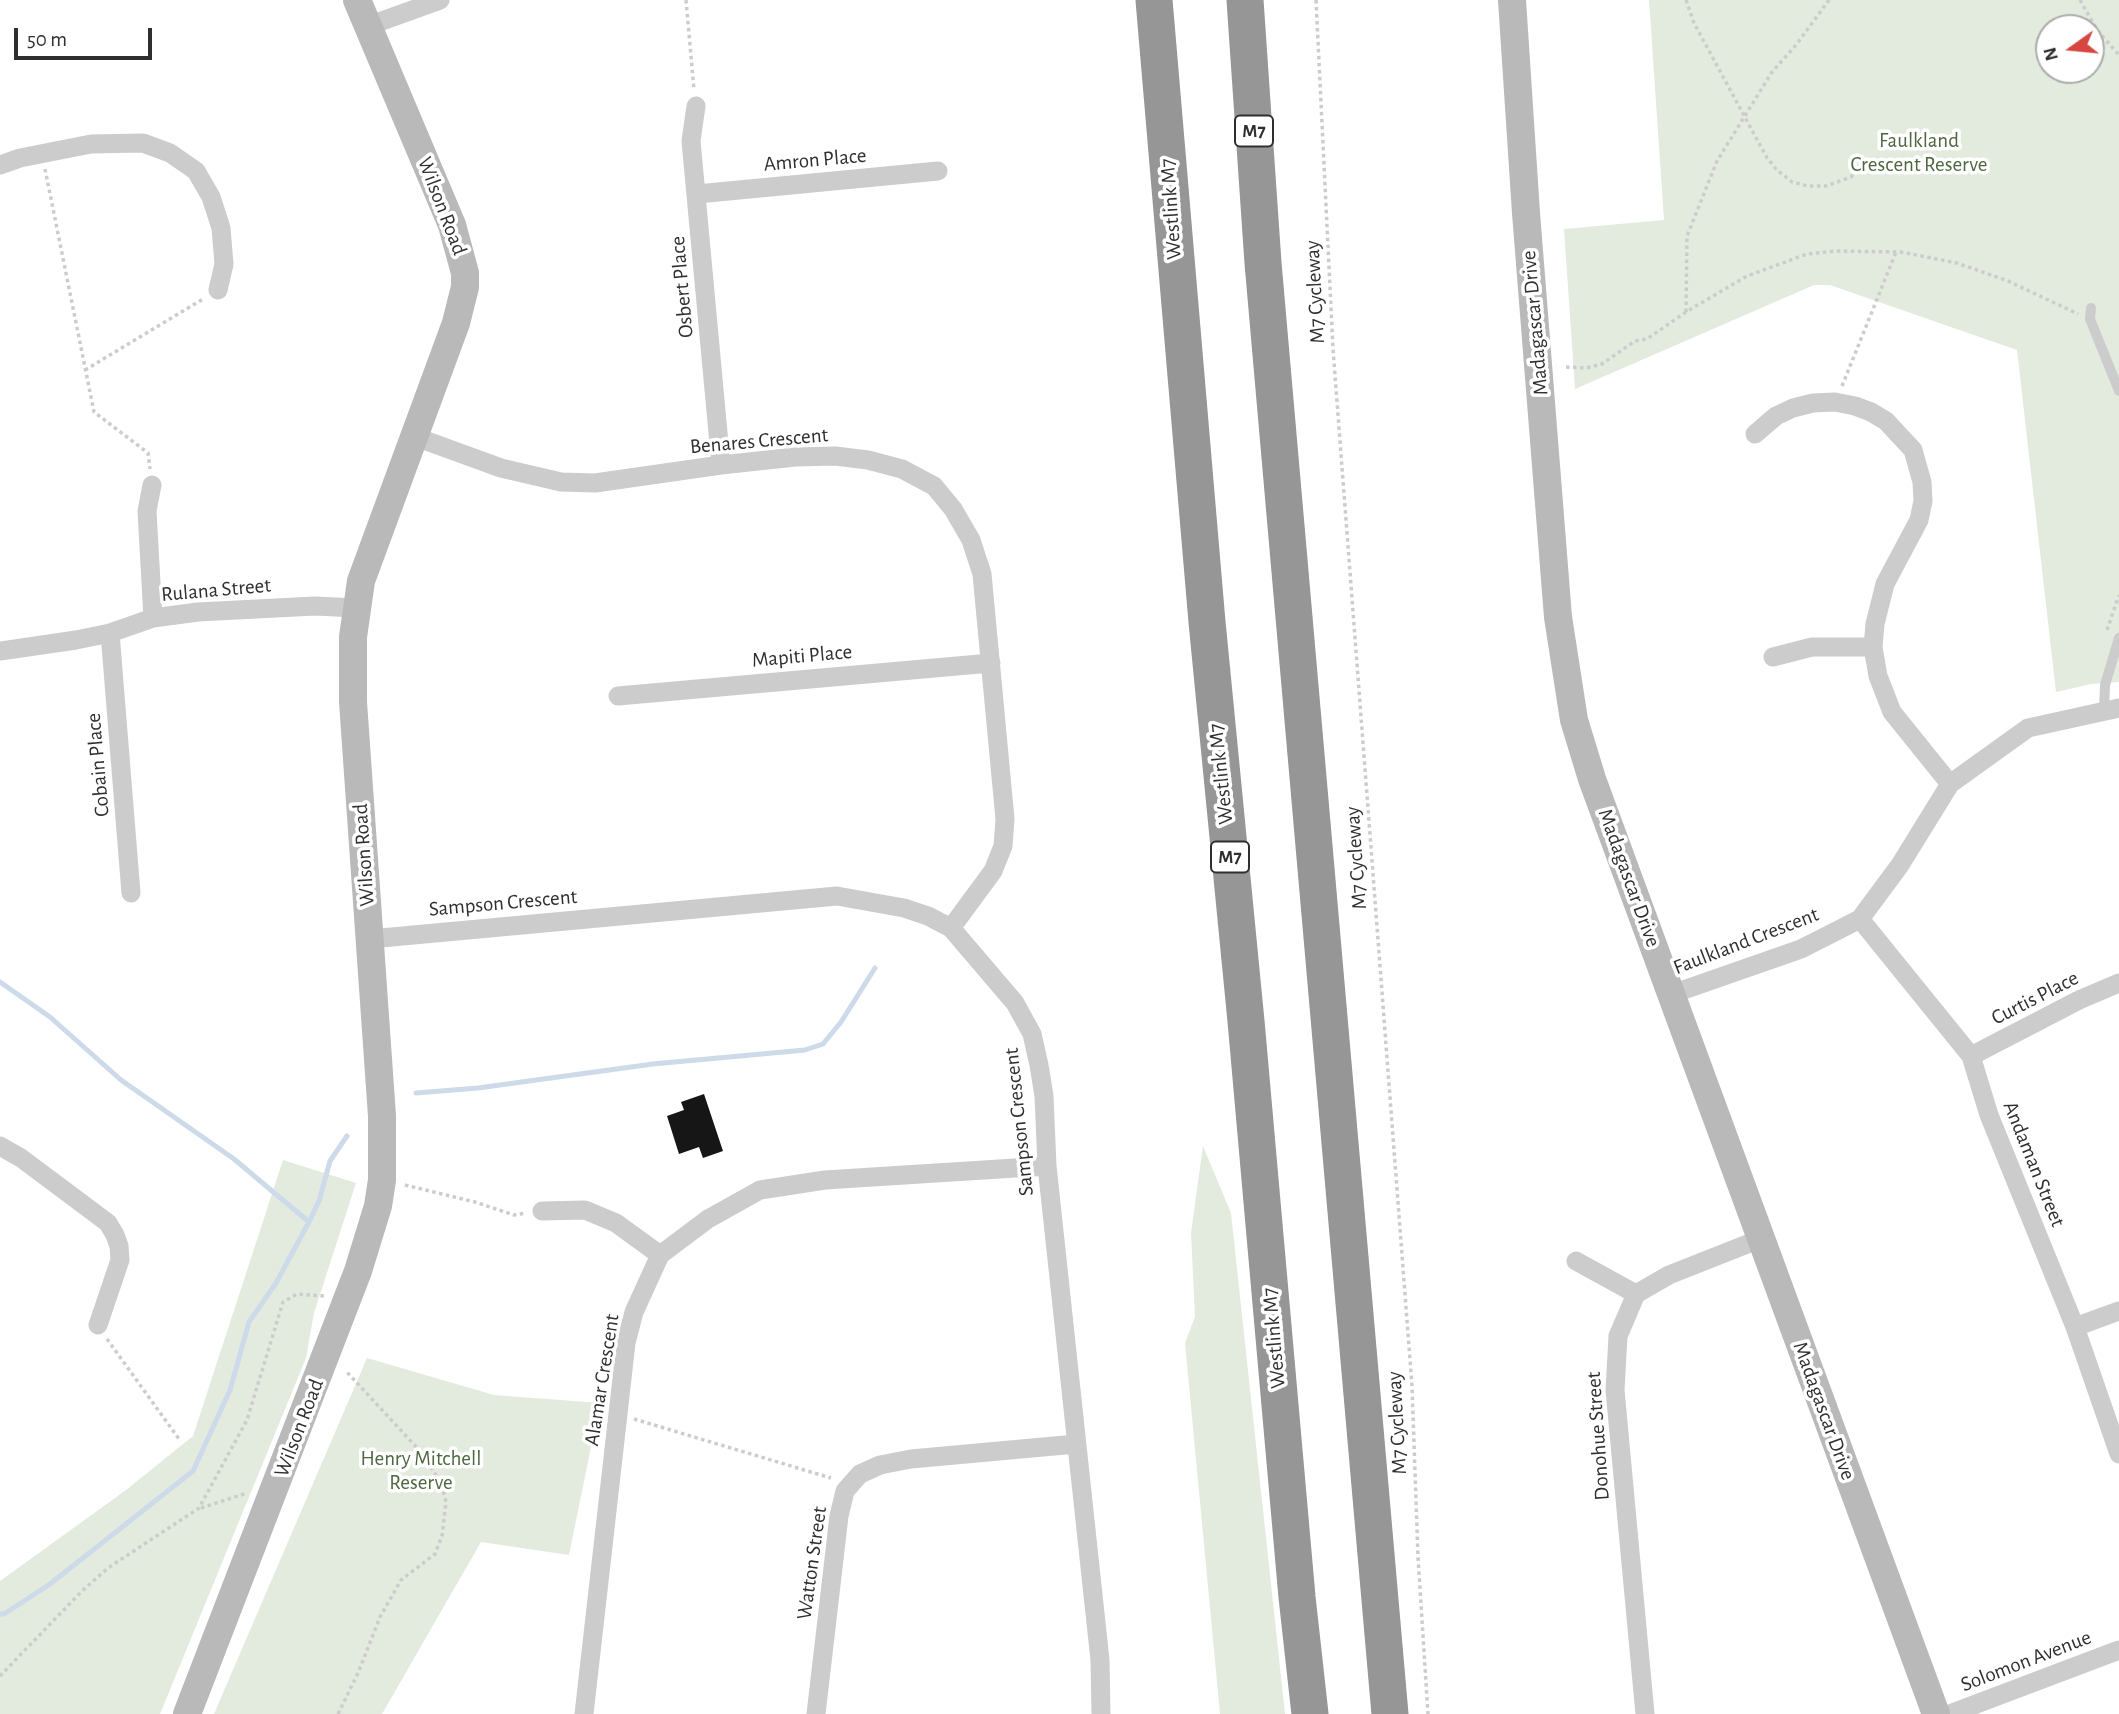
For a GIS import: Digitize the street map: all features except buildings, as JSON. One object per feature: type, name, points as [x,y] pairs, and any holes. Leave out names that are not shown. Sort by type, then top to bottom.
[{"type":"highway","name":"Westlink M7","points":[[1154,0],[1207,622],[1310,1714]]},
{"type":"highway","name":"M7","points":[[1244,0],[1263,263],[1390,1714]]},
{"type":"street","name":"Wilson Road","points":[[187,1714],[358,1271],[378,1206],[382,1170],[382,1116],[353,690],[353,636],[361,581],[456,323],[465,287],[465,273],[452,225],[357,0]]},
{"type":"street","points":[[368,26],[440,0]]},
{"type":"street","name":"Madagascar Drive","points":[[1512,0],[1558,617],[1574,720],[1592,779],[1936,1714]]},
{"type":"street","name":"Osbert Place","points":[[696,106],[691,141],[722,465]]},
{"type":"street","points":[[0,165],[41,153],[91,145],[142,143],[170,153],[196,171],[211,197],[221,228],[224,264],[218,290]]},
{"type":"street","name":"Amron Place","points":[[696,194],[938,171]]},
{"type":"street","points":[[1755,434],[1776,416],[1793,408],[1813,403],[1835,402],[1855,406],[1886,421],[1913,450],[1922,482],[1923,501],[1919,520],[1885,584],[1875,624],[1873,647],[1878,676],[1892,712],[1950,784]]},
{"type":"street","name":"Benares Crescent","points":[[413,436],[501,468],[561,482],[595,483],[722,465],[795,457],[835,456],[868,460],[902,469],[934,486],[953,509],[971,540],[982,574],[1005,819],[1003,846],[993,871],[951,928]]},
{"type":"street","points":[[152,485],[147,512],[153,618]]},
{"type":"street","name":"Rulana Street","points":[[0,651],[76,640],[110,633],[153,618],[198,612],[289,607],[356,608]]},
{"type":"street","name":"Cobain Place","points":[[110,633],[131,893]]},
{"type":"street","points":[[1773,657],[1812,647],[1873,647]]},
{"type":"street","name":"Mapiti Place","points":[[618,696],[990,663]]},
{"type":"street","name":"Faulkland Crescent","points":[[1672,994],[1801,949],[1860,919],[1900,865],[1950,784],[2028,728],[2111,709]]},
{"type":"street","name":"Sampson Crescent","points":[[370,939],[837,896],[904,908],[951,928],[1015,1003],[1032,1034],[1044,1096],[1047,1166],[1100,1660],[1101,1714]]},
{"type":"street","name":"Andaman Street","points":[[1860,919],[1971,1056],[1989,1115],[2075,1327],[2119,1454]]},
{"type":"street","name":"Curtis Place","points":[[1971,1056],[2079,1000],[2119,983]]},
{"type":"street","points":[[0,1146],[22,1158],[108,1223],[115,1234],[120,1260],[98,1325]]},
{"type":"street","name":"Alamar Crescent","points":[[584,1714],[626,1343],[642,1292],[660,1255],[708,1219],[760,1190],[825,1180],[1047,1166]]},
{"type":"street","points":[[542,1211],[585,1210],[616,1223],[660,1255]]},
{"type":"street","points":[[1576,1261],[1636,1294],[1669,1275],[1760,1239]]},
{"type":"street","name":"Donohue Street","points":[[1636,1294],[1618,1336],[1615,1390],[1645,1714]]},
{"type":"street","points":[[2075,1327],[2119,1311]]},
{"type":"street","name":"Watton Street","points":[[816,1714],[839,1516],[845,1491],[860,1474],[911,1458],[1076,1444]]},
{"type":"street","name":"Solomon Avenue","points":[[1950,1714],[2119,1650]]},
{"type":"lane","points":[[2091,308],[2090,319],[2119,391]]},
{"type":"lane","points":[[2111,709],[2105,685],[2119,638]]},
{"type":"path","points":[[686,0],[696,106]]},
{"type":"path","name":"M7 Cycleway","points":[[1317,0],[1333,349],[1412,1386],[1428,1714]]},
{"type":"path","points":[[1686,0],[1694,23],[1767,158],[1792,182],[1808,187],[1826,186],[1851,177],[1864,162]]},
{"type":"path","points":[[1686,312],[1687,236],[1717,161],[1772,72],[1829,0]]},
{"type":"path","points":[[2080,0],[2097,30],[2119,55]]},
{"type":"path","points":[[41,153],[94,412],[148,453],[152,485]]},
{"type":"path","points":[[1835,402],[1896,251]]},
{"type":"path","points":[[1566,367],[1586,368],[1602,364],[1635,341],[1647,339],[1747,276],[1807,254],[1896,251],[1957,263],[2008,281],[2090,319]]},
{"type":"path","points":[[85,370],[218,290]]},
{"type":"path","points":[[403,1184],[514,1215],[542,1211]]},
{"type":"path","points":[[199,1508],[247,1420],[284,1302],[297,1294],[327,1296]]},
{"type":"path","points":[[98,1325],[178,1439]]},
{"type":"path","points":[[338,1714],[380,1617],[401,1580],[435,1554],[442,1536],[446,1502],[441,1483],[421,1452],[345,1370]]},
{"type":"path","points":[[618,1415],[851,1484]]},
{"type":"path","points":[[0,1676],[82,1591],[108,1568],[199,1508],[247,1493]]},
{"type":"green space","name":"Faulkland Crescent Reserve","points":[[1649,0],[2119,0],[2119,682],[2091,684],[2056,692],[2017,350],[1830,285],[1814,285],[1575,389],[1564,229],[1664,220]]},
{"type":"green space","points":[[1203,1146],[1231,1213],[1285,1714],[1220,1714],[1185,1343],[1195,1317],[1191,1233]]},
{"type":"green space","points":[[283,1160],[356,1183],[314,1313],[306,1358],[160,1714],[0,1714],[0,1581],[126,1490],[193,1436]]},
{"type":"green space","name":"Henry Mitchell Reserve","points":[[367,1358],[494,1395],[600,1403],[569,1555],[481,1542],[382,1714],[214,1714]]},
{"type":"waterway","points":[[416,1093],[478,1088],[653,1064],[805,1050],[823,1044],[841,1022],[875,968]]},
{"type":"waterway","points":[[0,982],[50,1017],[121,1080],[234,1159],[309,1222]]},
{"type":"waterway","points":[[0,1614],[50,1584],[193,1471],[230,1390],[249,1322],[276,1283],[309,1222],[319,1201],[330,1161],[347,1136]]}]
